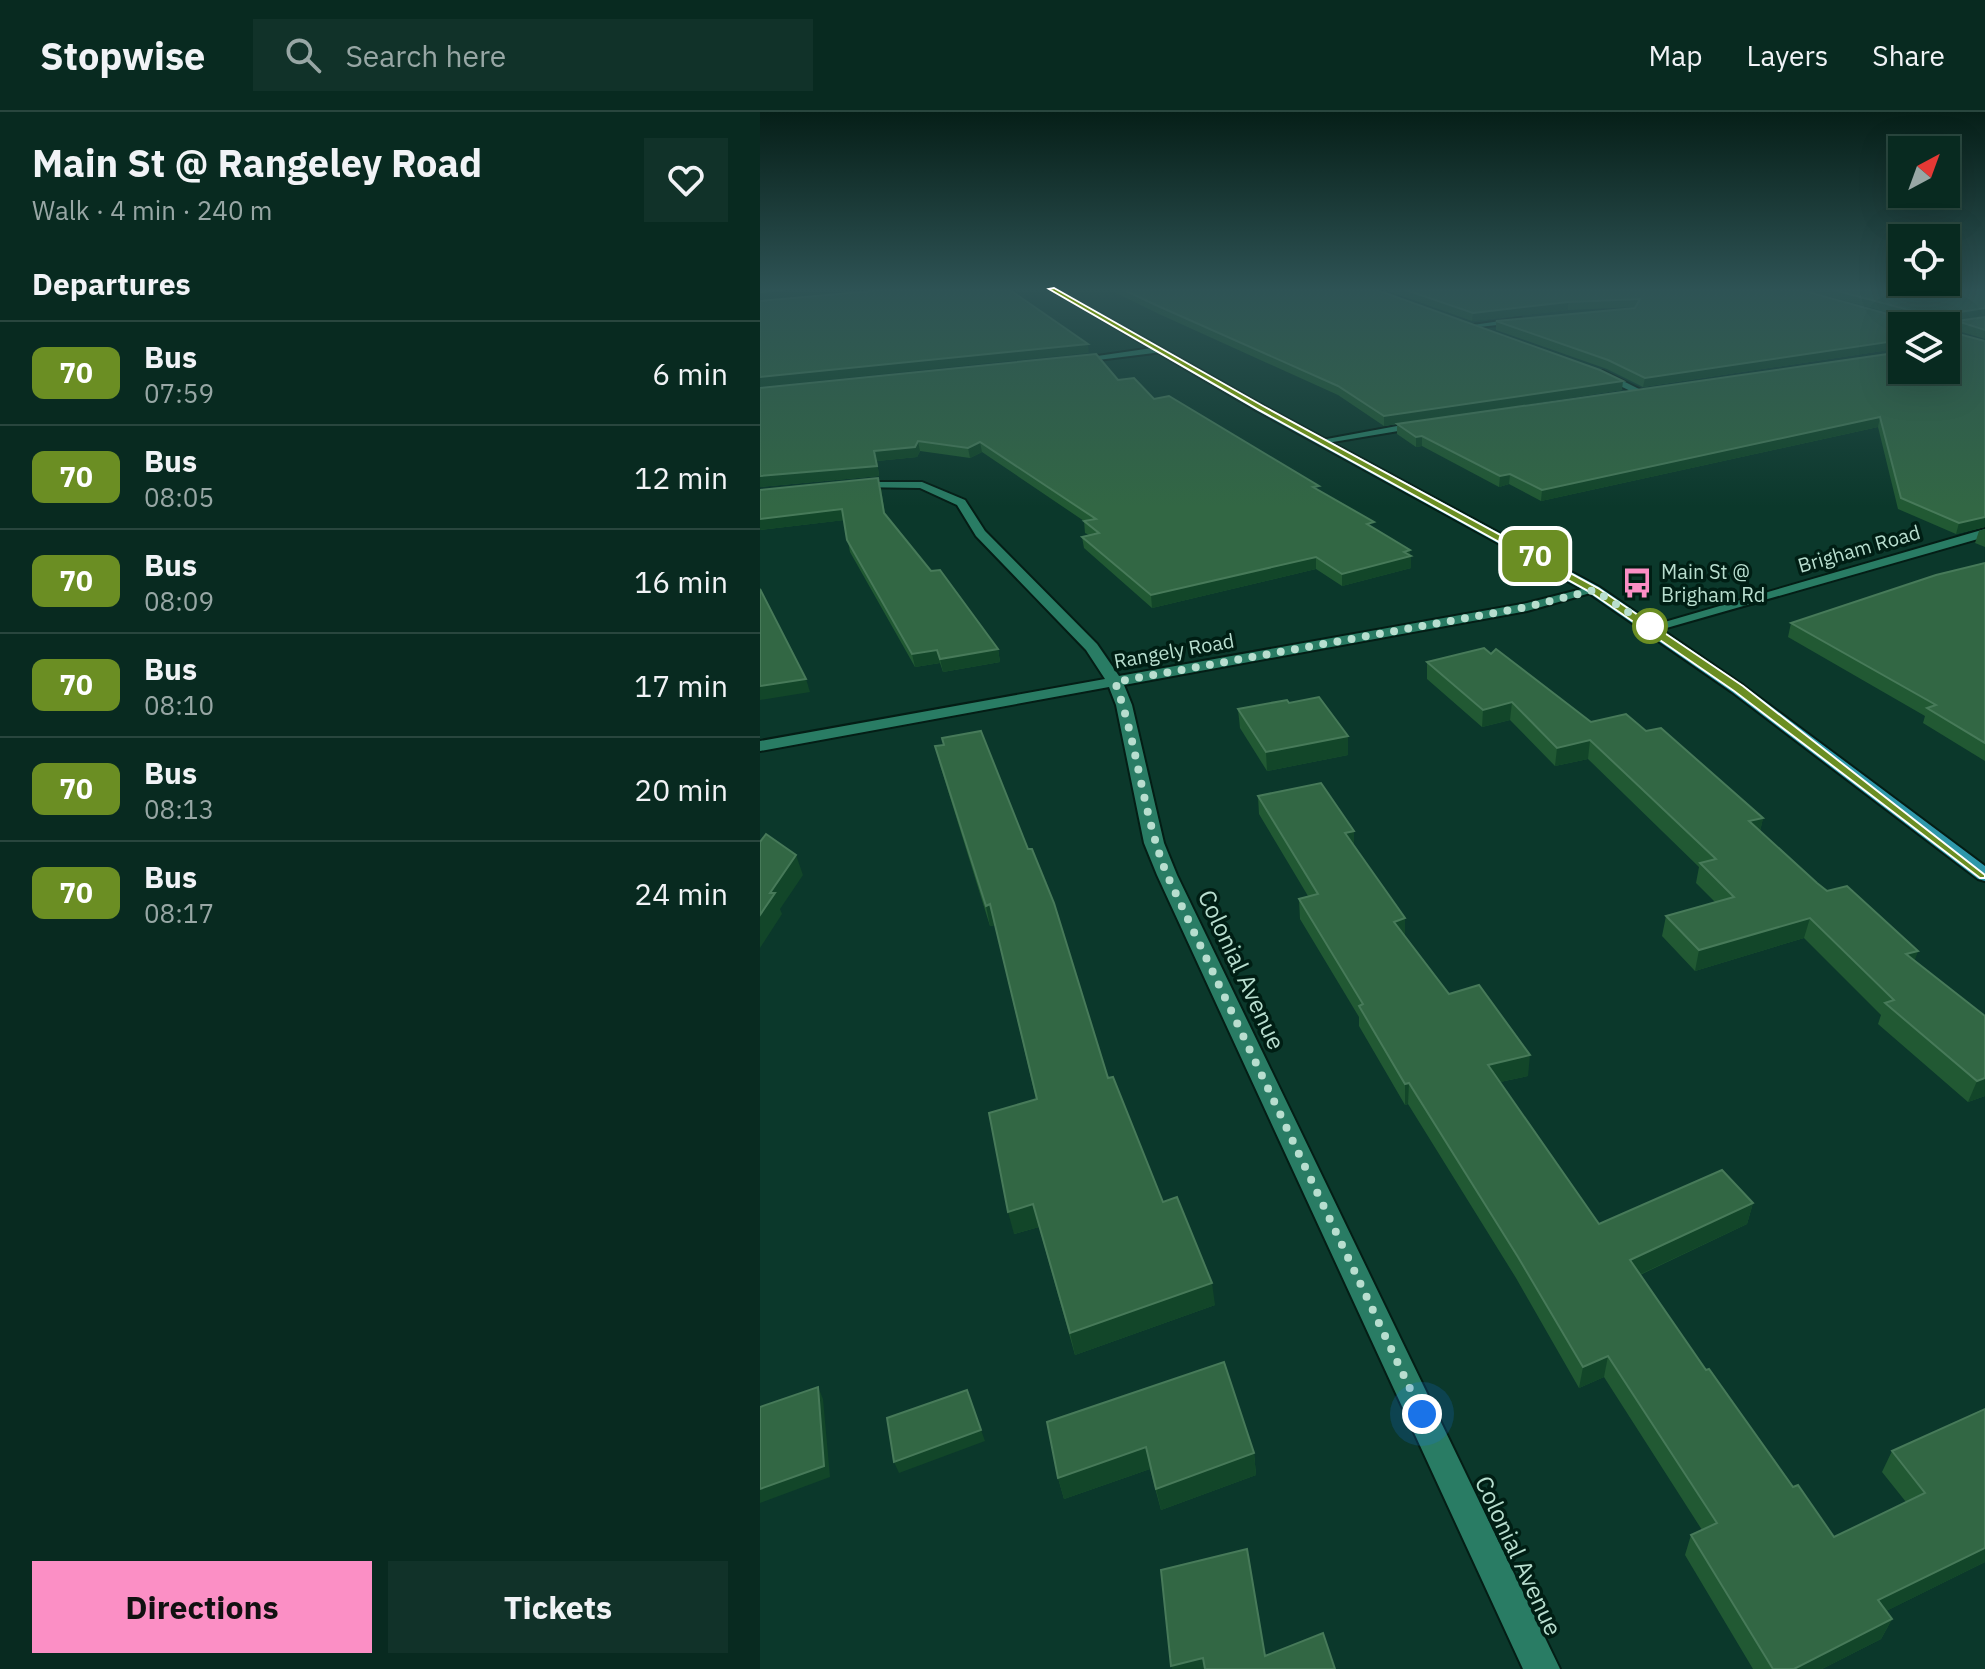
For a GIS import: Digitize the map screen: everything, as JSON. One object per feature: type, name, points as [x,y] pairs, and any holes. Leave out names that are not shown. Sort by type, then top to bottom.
[{"type":"main road","points":[[1180,362],[1594,590],[1774,715],[1985,875]]},
{"type":"street","points":[[1589,369],[1642,393]]},
{"type":"street","points":[[1627,395],[1657,390]]},
{"type":"street","points":[[1321,441],[1431,423]]},
{"type":"street","name":"Colonial Avenue","points":[[831,485],[884,482],[922,485],[961,503],[980,533],[1092,647],[1115,682],[1124,705],[1154,843],[1167,875],[1542,1669]]},
{"type":"street","name":"Brigham Road","points":[[1651,628],[1985,533]]},
{"type":"street","name":"Rangely Road","points":[[760,746],[1527,607],[1594,590]]},
{"type":"building","points":[[760,362],[912,362],[760,377]]},
{"type":"building","points":[[1020,362],[1102,362],[1118,380],[1134,378],[1154,399],[1169,396],[1319,486],[1313,487],[1374,522],[1367,524],[1410,550],[1404,552],[1411,556],[1342,574],[1316,557],[1151,595],[1082,537],[1099,533],[1084,521],[1096,519],[980,442],[968,448],[918,441],[915,447],[874,451],[877,466],[760,476],[760,388]]},
{"type":"building","points":[[1283,362],[1577,362],[1623,381],[1384,416],[1338,386]]},
{"type":"building","points":[[1611,362],[1756,362],[1645,378]]},
{"type":"building","points":[[1834,362],[1888,362],[1888,384],[1960,384],[1960,362],[1985,362],[1985,517],[1959,523],[1901,498],[1880,417],[1542,490],[1510,474],[1500,476],[1422,436],[1416,437],[1397,424]]},
{"type":"building","points":[[878,478],[884,513],[931,571],[940,570],[998,649],[940,659],[937,650],[912,654],[847,540],[842,509],[760,519],[760,490]]},
{"type":"building","points":[[1985,563],[1985,743],[1927,708],[1936,705],[1791,623],[1936,575]]},
{"type":"building","points":[[760,589],[806,679],[760,686]]},
{"type":"building","points":[[1484,648],[1491,654],[1496,649],[1591,722],[1626,714],[1646,731],[1661,728],[1763,818],[1749,821],[1817,883],[1827,891],[1847,886],[1918,951],[1906,954],[1985,1016],[1985,1078],[1977,1081],[1885,1003],[1894,1000],[1810,918],[1699,950],[1666,916],[1734,897],[1700,863],[1716,859],[1590,740],[1557,748],[1512,702],[1483,710],[1427,662]]},
{"type":"building","points":[[1319,697],[1348,736],[1266,752],[1238,709],[1287,700],[1289,703]]},
{"type":"building","points":[[981,731],[1028,849],[1032,849],[1054,903],[1108,1078],[1113,1077],[1163,1202],[1177,1197],[1212,1283],[1070,1333],[1033,1204],[1008,1212],[989,1113],[1037,1099],[990,904],[986,906],[935,746],[944,745],[942,738]]},
{"type":"building","points":[[1321,783],[1354,831],[1345,833],[1405,918],[1394,922],[1449,994],[1479,985],[1530,1055],[1488,1065],[1599,1224],[1722,1170],[1753,1203],[1630,1260],[1706,1370],[1709,1369],[1793,1487],[1798,1485],[1834,1537],[1925,1493],[1892,1451],[1985,1409],[1985,1548],[1878,1600],[1892,1619],[1794,1669],[1773,1669],[1691,1535],[1717,1523],[1608,1356],[1583,1367],[1409,1083],[1405,1084],[1359,1006],[1363,1004],[1299,899],[1318,894],[1258,796]]},
{"type":"building","points":[[766,834],[796,855],[770,893],[775,893],[760,915],[760,842]]},
{"type":"building","points":[[1224,1362],[1254,1453],[1156,1489],[1146,1447],[1058,1478],[1047,1422]]},
{"type":"building","points":[[818,1387],[824,1466],[760,1489],[760,1407]]},
{"type":"building","points":[[967,1390],[981,1430],[894,1462],[887,1418]]},
{"type":"building","points":[[1247,1549],[1265,1656],[1323,1633],[1335,1669],[1205,1669],[1203,1658],[1171,1666],[1161,1570]]},
{"type":"bus line","name":"70","points":[[1179,362],[1527,552],[1635,616],[1738,689],[1985,875]]},
{"type":"place","name":"Main St @ Brigham Rd","points":[[1637,583]]},
{"type":"route","points":[[1422,1414],[1167,875],[1154,843],[1124,705],[1115,682],[1527,607],[1594,590],[1650,626]]}]
